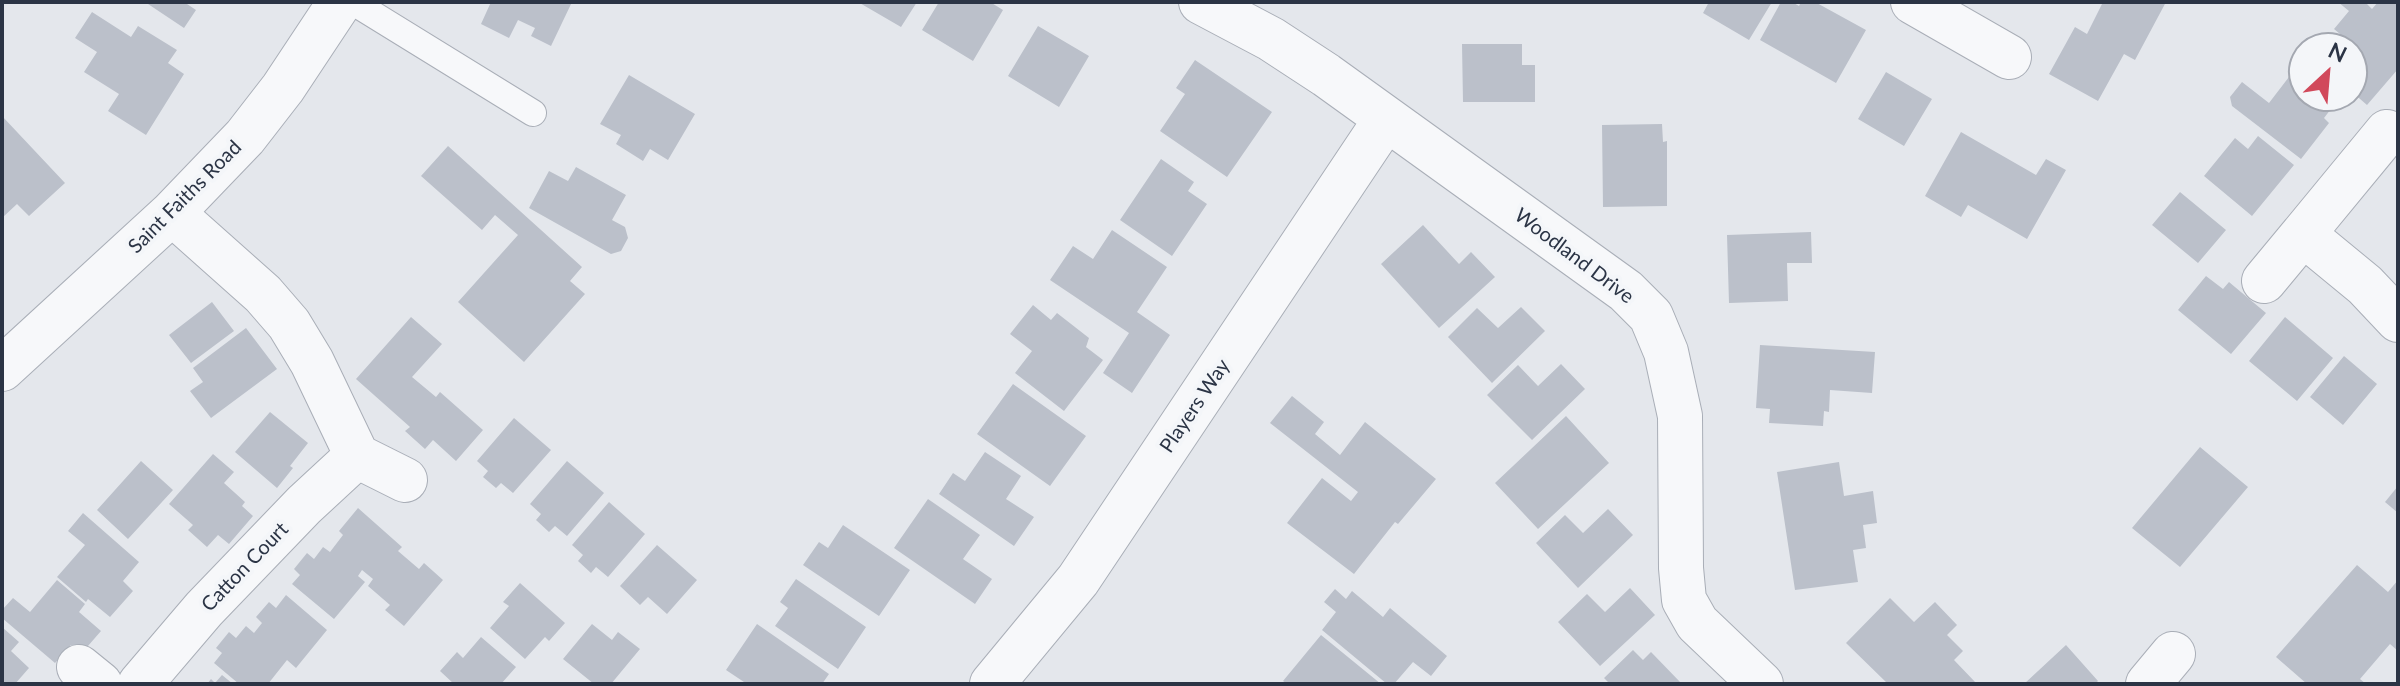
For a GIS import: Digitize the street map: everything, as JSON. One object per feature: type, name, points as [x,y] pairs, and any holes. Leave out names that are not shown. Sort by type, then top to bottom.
[{"type":"street","name":"Saint Faiths Road","points":[[2,369],[172,213],[245,137],[283,88],[340,2]]},
{"type":"street","name":"Woodland Drive","points":[[1201,2],[1271,39],[1326,75],[1626,291],[1651,316],[1666,352],[1680,416],[1684,600],[1697,623],[1761,684]]},
{"type":"street","points":[[1913,2],[2009,57]]},
{"type":"street","name":"Players Way","points":[[992,684],[1078,580],[1386,119]]},
{"type":"street","points":[[2264,281],[2393,126]]},
{"type":"street","points":[[172,213],[263,294],[289,324],[312,362],[357,456],[405,480]]},
{"type":"street","points":[[2303,234],[2365,285],[2398,320]]},
{"type":"street","name":"Catton Court","points":[[140,684],[204,609],[304,505],[357,456]]},
{"type":"lane","points":[[353,2],[533,113]]},
{"type":"building","points":[[145,2],[184,2],[196,10],[184,28]]},
{"type":"building","points":[[491,2],[572,2],[551,46],[531,36],[535,28],[518,20],[509,38],[481,24]]},
{"type":"building","points":[[858,2],[917,2],[901,27]]},
{"type":"building","points":[[939,2],[990,2],[1003,10],[973,61],[922,30]]},
{"type":"building","points":[[1709,2],[1772,2],[1749,40],[1703,13]]},
{"type":"building","points":[[1781,2],[1799,6],[1801,2],[1815,2],[1866,30],[1836,83],[1760,40]]},
{"type":"building","points":[[2103,2],[2166,2],[2135,60],[2124,54],[2098,101],[2049,74],[2075,27],[2087,34]]},
{"type":"building","points":[[2338,2],[2369,2],[2367,4],[2372,9],[2378,2],[2398,2],[2398,69],[2368,104],[2368,32],[2338,32],[2334,29],[2349,11]]},
{"type":"building","points":[[92,12],[131,37],[138,26],[177,50],[168,63],[184,74],[146,135],[108,111],[119,94],[84,72],[97,52],[75,38]]},
{"type":"building","points":[[1038,26],[1089,56],[1059,107],[1008,76]]},
{"type":"building","points":[[1462,44],[1522,44],[1522,65],[1535,65],[1535,102],[1463,102]]},
{"type":"building","points":[[1195,60],[1272,112],[1227,177],[1160,131],[1185,94],[1176,88]]},
{"type":"building","points":[[1886,72],[1932,99],[1904,146],[1858,119]]},
{"type":"building","points":[[629,75],[695,114],[668,160],[650,149],[643,161],[616,144],[621,135],[600,124]]},
{"type":"building","points":[[2288,78],[2288,112],[2329,112],[2324,118],[2329,123],[2301,159],[2232,106],[2230,97],[2242,82],[2269,103]]},
{"type":"building","points":[[2,116],[65,183],[29,216],[17,204],[2,218]]},
{"type":"building","points":[[1662,124],[1663,142],[1667,141],[1667,206],[1603,207],[1602,125]]},
{"type":"building","points":[[1961,132],[2036,175],[2046,159],[2066,170],[2027,239],[1968,205],[1961,217],[1925,196]]},
{"type":"building","points":[[2258,136],[2294,165],[2252,216],[2204,176],[2235,138],[2248,149]]},
{"type":"building","points":[[448,146],[582,267],[570,281],[585,294],[524,362],[458,302],[518,235],[495,215],[482,230],[421,176]]},
{"type":"building","points":[[1161,159],[1194,182],[1188,191],[1207,204],[1172,256],[1120,220]]},
{"type":"building","points":[[576,167],[626,195],[612,220],[625,227],[628,238],[621,251],[611,254],[529,208],[549,171],[568,181]]},
{"type":"building","points":[[2180,192],[2226,230],[2198,263],[2152,225]]},
{"type":"building","points":[[1423,225],[1459,264],[1471,252],[1495,277],[1439,328],[1381,264]]},
{"type":"building","points":[[1112,230],[1167,267],[1137,312],[1170,335],[1132,393],[1103,373],[1129,333],[1050,280],[1073,246],[1093,259]]},
{"type":"building","points":[[1811,232],[1812,263],[1787,263],[1788,301],[1729,303],[1727,235]]},
{"type":"building","points":[[2206,276],[2223,289],[2229,282],[2266,313],[2231,354],[2178,310]]},
{"type":"building","points":[[212,302],[234,331],[191,363],[169,335]]},
{"type":"building","points":[[1033,305],[1051,320],[1057,313],[1089,338],[1086,347],[1103,360],[1064,411],[1015,373],[1032,351],[1010,334]]},
{"type":"building","points":[[1521,307],[1545,331],[1492,383],[1448,337],[1477,308],[1498,328]]},
{"type":"building","points":[[411,317],[442,344],[412,377],[436,397],[440,392],[483,430],[456,461],[433,440],[425,449],[405,431],[410,427],[356,379]]},
{"type":"building","points":[[2285,317],[2333,358],[2297,401],[2249,361]]},
{"type":"building","points":[[246,328],[277,369],[211,418],[190,391],[203,382],[193,368]]},
{"type":"building","points":[[1760,345],[1875,352],[1872,393],[1830,390],[1829,412],[1824,411],[1823,426],[1769,423],[1770,409],[1756,408]]},
{"type":"building","points":[[2344,356],[2377,384],[2343,425],[2310,397]]},
{"type":"building","points":[[1561,364],[1585,389],[1532,440],[1487,395],[1518,365],[1538,386]]},
{"type":"building","points":[[1013,384],[1086,436],[1050,486],[977,434]]},
{"type":"building","points":[[1292,396],[1324,422],[1315,434],[1340,455],[1365,422],[1436,479],[1398,524],[1395,522],[1354,574],[1287,523],[1322,478],[1351,501],[1358,492],[1270,423]]},
{"type":"building","points":[[270,412],[308,443],[277,488],[235,452]]},
{"type":"building","points":[[1566,416],[1609,463],[1538,529],[1495,483]]},
{"type":"building","points":[[514,418],[551,450],[513,493],[501,483],[496,488],[483,477],[488,471],[477,461]]},
{"type":"building","points":[[2200,447],[2248,487],[2180,567],[2132,528]]},
{"type":"building","points":[[985,452],[1021,476],[1006,499],[1034,517],[1014,546],[939,494],[953,473],[965,481]]},
{"type":"building","points":[[213,454],[234,472],[224,483],[245,502],[242,506],[253,516],[229,544],[218,535],[207,547],[188,530],[193,525],[169,504]]},
{"type":"building","points":[[141,461],[173,490],[128,539],[97,510]]},
{"type":"building","points":[[567,461],[604,493],[567,536],[555,526],[549,532],[536,520],[541,514],[530,504]]},
{"type":"building","points":[[1839,462],[1844,496],[1873,491],[1877,523],[1863,525],[1866,548],[1853,550],[1858,582],[1795,590],[1777,472]]},
{"type":"building","points":[[2398,486],[2398,513],[2385,502]]},
{"type":"building","points":[[928,499],[980,535],[963,559],[992,579],[975,604],[894,548]]},
{"type":"building","points":[[609,502],[645,534],[608,577],[596,567],[591,573],[578,561],[583,555],[572,545]]},
{"type":"building","points":[[358,508],[402,547],[398,551],[419,569],[424,563],[443,580],[404,626],[385,610],[390,605],[368,586],[373,579],[362,570],[358,576],[365,582],[334,619],[292,584],[300,575],[294,569],[307,553],[314,559],[323,547],[330,552],[343,535],[339,531]]},
{"type":"building","points":[[1608,509],[1633,535],[1578,588],[1536,543],[1565,515],[1583,533]]},
{"type":"building","points":[[83,513],[139,562],[123,581],[133,591],[110,617],[88,599],[86,602],[57,577],[85,545],[68,531]]},
{"type":"building","points":[[843,525],[910,570],[879,616],[803,565],[819,542],[828,548]]},
{"type":"building","points":[[657,545],[697,580],[667,614],[648,597],[640,605],[620,586]]},
{"type":"building","points":[[2357,565],[2388,592],[2398,580],[2398,651],[2390,644],[2360,679],[2366,684],[2307,684],[2276,657]]},
{"type":"building","points":[[796,579],[866,627],[838,669],[775,626],[788,608],[780,602]]},
{"type":"building","points":[[57,580],[85,604],[79,612],[101,631],[81,654],[71,645],[55,663],[2,618],[2,610],[13,598],[30,612]]},
{"type":"building","points":[[520,583],[565,623],[549,641],[545,637],[525,659],[490,628],[509,606],[503,602]]},
{"type":"building","points":[[1630,588],[1655,615],[1600,666],[1558,622],[1587,594],[1605,612]]},
{"type":"building","points":[[1335,589],[1346,599],[1352,591],[1383,617],[1390,608],[1447,656],[1431,676],[1413,662],[1394,684],[1387,684],[1322,630],[1336,612],[1324,602]]},
{"type":"building","points":[[286,595],[327,630],[296,668],[287,660],[268,684],[239,684],[214,663],[222,653],[216,648],[229,632],[236,638],[246,626],[254,633],[262,623],[256,617],[269,602],[276,608]]},
{"type":"building","points":[[1890,598],[1914,622],[1935,602],[1957,625],[1947,635],[1963,651],[1954,660],[1977,684],[1888,684],[1846,643]]},
{"type":"building","points":[[592,624],[612,640],[618,632],[640,649],[611,684],[594,684],[563,659]]},
{"type":"building","points":[[757,624],[829,674],[822,684],[747,684],[726,670]]},
{"type":"building","points":[[2,627],[19,642],[11,651],[29,668],[15,684],[2,681]]},
{"type":"building","points":[[1321,635],[1381,684],[1287,684],[1283,681]]},
{"type":"building","points":[[481,637],[516,667],[501,684],[454,684],[440,671],[457,652],[463,658]]},
{"type":"building","points":[[2066,645],[2098,681],[2095,684],[2024,684]]},
{"type":"building","points":[[1633,650],[1643,660],[1651,652],[1682,684],[1610,684],[1604,678]]},
{"type":"building","points":[[222,675],[233,684],[207,684],[211,679],[215,683]]}]
